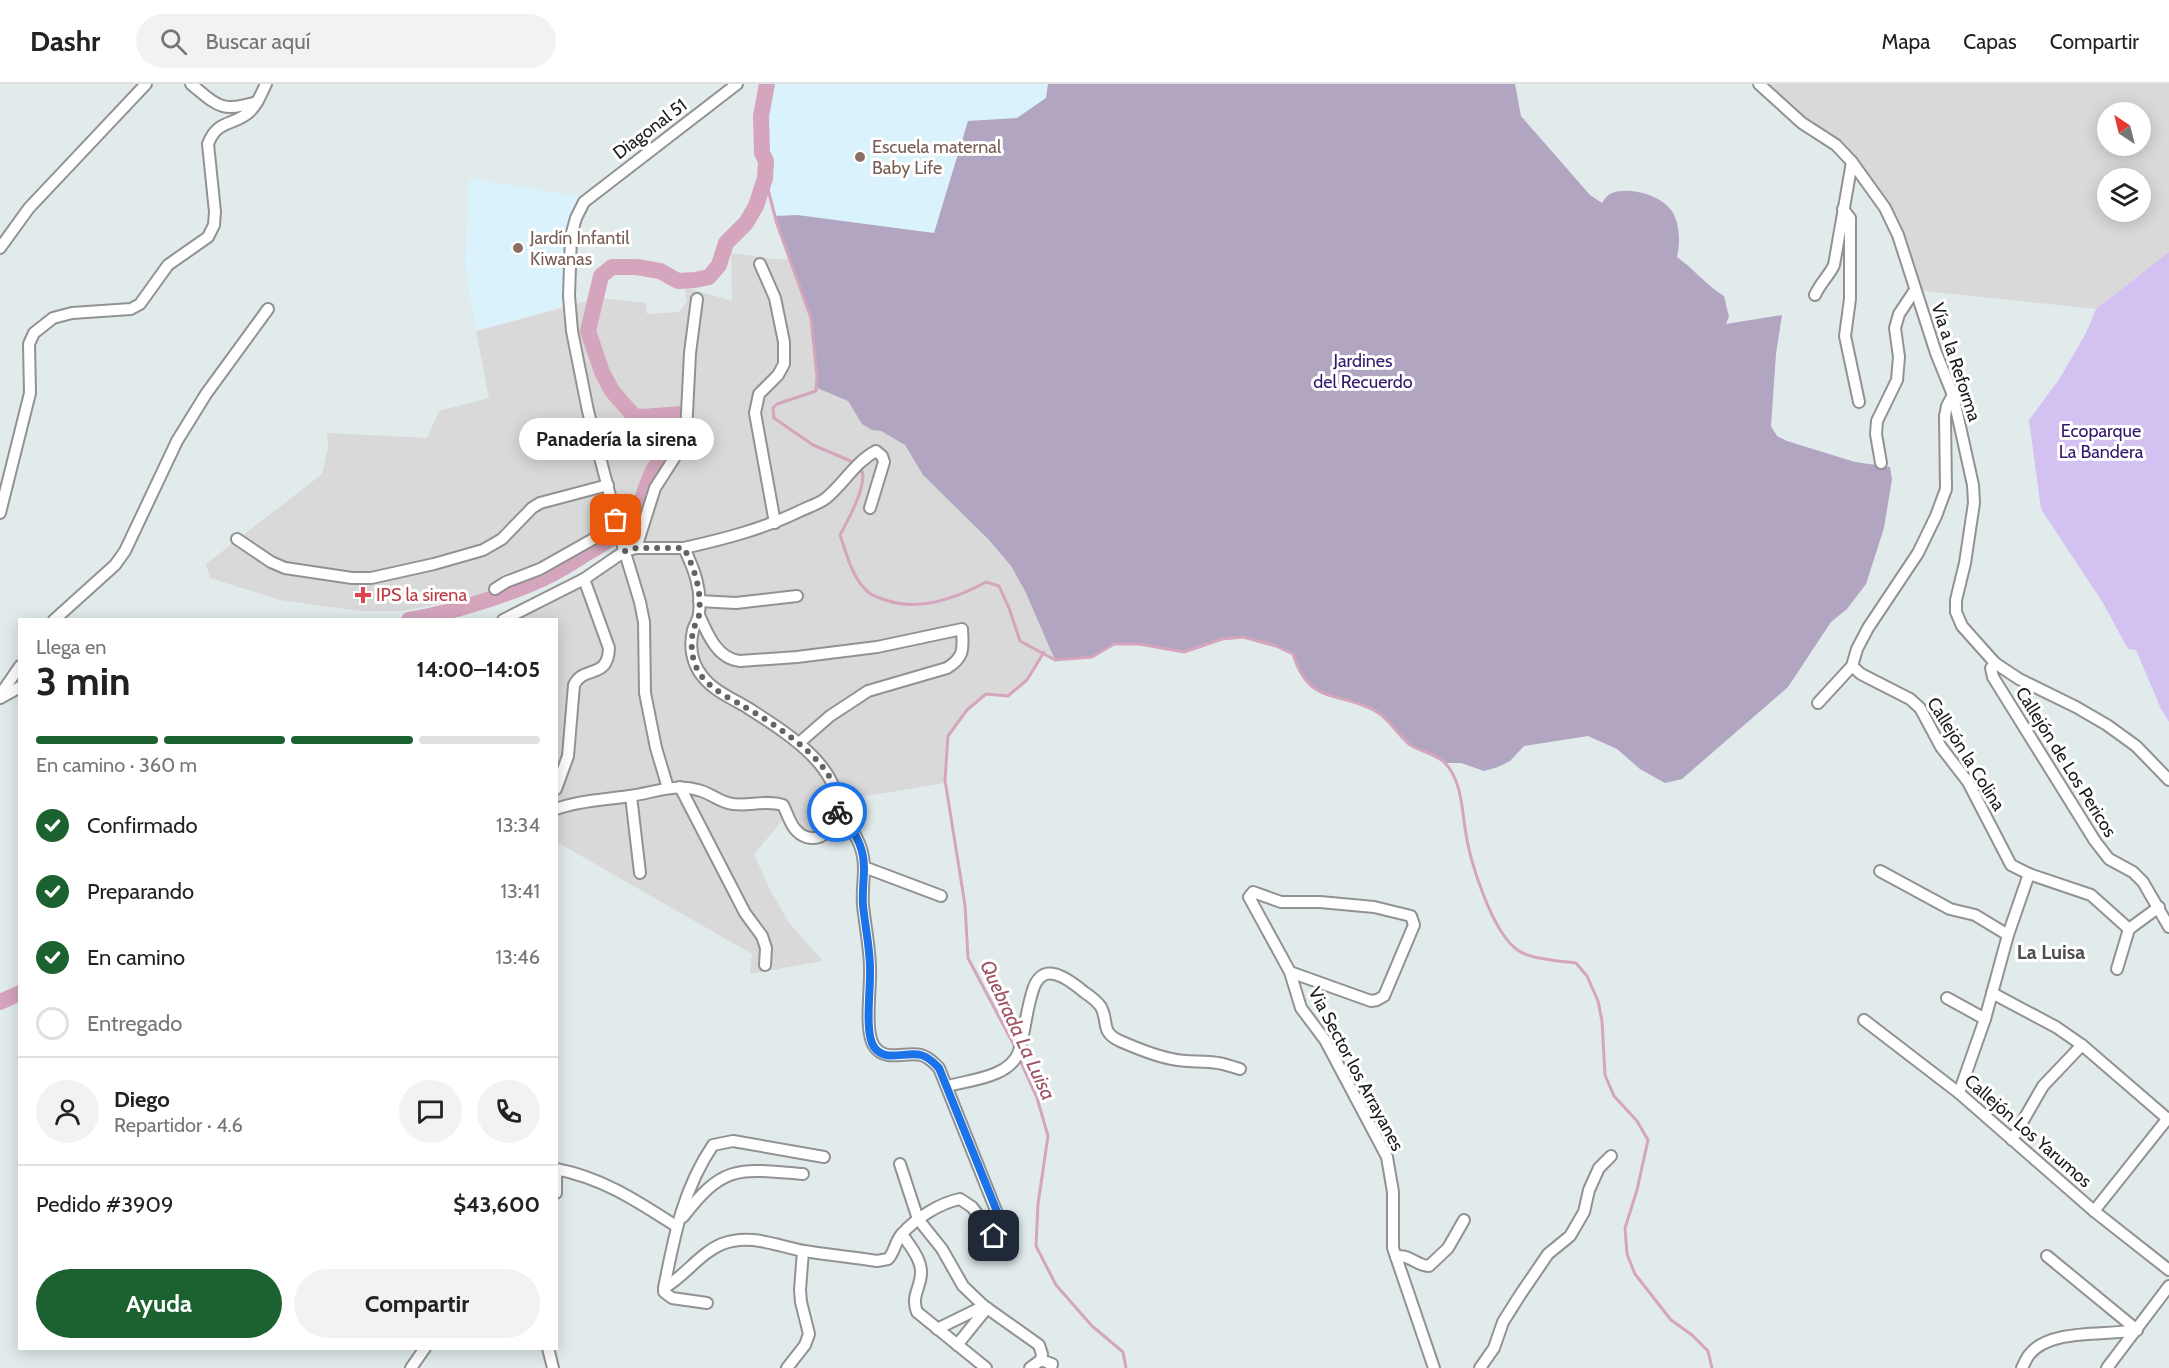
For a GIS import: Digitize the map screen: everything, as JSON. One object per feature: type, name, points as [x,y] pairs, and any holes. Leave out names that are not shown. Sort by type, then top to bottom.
[{"type":"street","points":[[0,248],[29,208],[146,84]]},
{"type":"street","points":[[191,84],[213,102],[227,108],[258,102]]},
{"type":"street","points":[[0,513],[30,393],[29,344],[34,333],[53,318],[72,313],[131,309],[140,304],[168,265],[208,237],[214,225],[215,212],[208,144],[212,134],[221,125],[249,112],[258,102],[266,84]]},
{"type":"street","name":"Diagonal 51","points":[[608,485],[588,411],[572,330],[568,296],[571,236],[576,218],[585,202],[736,84]]},
{"type":"street","name":"Vía a la Reforma","points":[[1759,84],[1802,123],[1836,145],[1852,162],[1885,208],[1898,235],[1915,290],[1953,395],[1973,485],[1974,503],[1956,612],[1962,626],[1995,663],[2019,679],[2107,725],[2136,746],[2169,780]]},
{"type":"street","points":[[1815,295],[1819,285],[1834,265],[1852,162]]},
{"type":"street","points":[[1843,209],[1850,218],[1850,299],[1845,336],[1859,402]]},
{"type":"street","points":[[760,264],[776,298],[784,342],[784,364],[778,375],[759,394],[755,413],[775,523]]},
{"type":"street","points":[[1881,463],[1876,434],[1877,421],[1897,380],[1899,357],[1895,328],[1899,314],[1915,290]]},
{"type":"street","points":[[524,615],[584,579],[628,547],[655,488],[680,449],[686,434],[690,353],[697,299]]},
{"type":"street","points":[[56,618],[115,565],[125,551],[177,441],[207,394],[268,309]]},
{"type":"street","points":[[1818,703],[1852,666],[1857,649],[1868,628],[1918,553],[1936,516],[1946,489],[1945,416],[1953,395]]},
{"type":"street","points":[[628,547],[684,548],[732,537],[775,523],[824,500],[867,456],[876,451],[882,456],[884,462],[870,508]]},
{"type":"street","points":[[237,539],[271,562],[285,568],[352,578],[371,578],[483,550],[502,539],[540,502],[608,485],[617,523],[628,547],[644,622],[645,693],[654,739],[668,788]]},
{"type":"street","points":[[495,589],[506,582],[540,569],[617,523]]},
{"type":"street","points":[[558,809],[593,800],[680,787],[699,790],[727,803],[771,802],[783,805],[793,827],[800,835],[812,839],[825,836],[834,826],[837,812],[833,783],[826,772],[799,743],[721,692],[704,679],[694,665],[691,648],[693,629],[699,615],[699,601],[695,573],[684,548]]},
{"type":"street","points":[[558,784],[568,756],[574,685],[581,676],[603,667],[609,660],[609,648],[584,579]]},
{"type":"street","points":[[699,601],[736,603],[797,596]]},
{"type":"street","points":[[699,615],[718,650],[732,660],[797,657],[877,646],[962,629],[961,655],[955,663],[947,668],[868,691],[837,711],[799,743]]},
{"type":"street","name":"Callejón de Los Pericos","points":[[1995,663],[1991,668],[1993,677],[2095,841],[2109,859],[2133,872],[2143,882],[2169,927]]},
{"type":"street","name":"Callejón la Colina","points":[[1852,666],[1861,675],[1910,699],[1920,708],[1941,747],[1968,782],[2011,865],[2029,874],[2091,895],[2129,929]]},
{"type":"street","points":[[0,697],[18,669]]},
{"type":"street","points":[[0,697],[18,688]]},
{"type":"street","points":[[680,787],[745,913],[762,936],[766,948],[765,964]]},
{"type":"street","points":[[631,796],[640,873]]},
{"type":"street","points":[[664,1288],[678,1281],[713,1249],[724,1243],[753,1239],[803,1251],[883,1261],[891,1256],[902,1234],[918,1219],[960,1199],[972,1207],[994,1236],[1003,1238],[1005,1233],[939,1068],[930,1059],[920,1054],[887,1055],[877,1051],[872,1044],[868,1003],[870,969],[862,903],[864,867],[862,849],[854,830],[837,812]]},
{"type":"street","points":[[864,867],[940,896]]},
{"type":"street","points":[[1880,871],[1950,909],[1975,915],[2008,935]]},
{"type":"street","points":[[1959,1093],[1985,1018],[2008,935],[2029,874]]},
{"type":"street","name":"Via Sector los Arrayanes","points":[[1290,972],[1371,1001],[1377,1000],[1384,996],[1414,925],[1414,920],[1411,916],[1374,907],[1281,902],[1253,892],[1249,897],[1290,972],[1301,1008],[1324,1040],[1387,1156],[1393,1192],[1392,1236],[1396,1257],[1434,1368]]},
{"type":"street","points":[[2117,969],[2129,929],[2159,907]]},
{"type":"street","points":[[948,1086],[997,1072],[1011,1065],[1018,1053],[1032,990],[1037,980],[1045,974],[1068,978],[1096,1001],[1102,1008],[1106,1029],[1111,1036],[1120,1041],[1173,1060],[1218,1063],[1240,1069]]},
{"type":"street","points":[[1992,993],[2056,1027],[2082,1045],[2168,1119],[2094,1211]]},
{"type":"street","points":[[1947,998],[1985,1018]]},
{"type":"street","name":"Callejón Los Yarumos","points":[[1864,1020],[1959,1093],[2094,1211],[2169,1269]]},
{"type":"street","points":[[2012,1140],[2043,1086],[2082,1045]]},
{"type":"street","points":[[707,1303],[672,1298],[667,1296],[664,1288],[676,1226],[698,1167],[713,1145],[733,1141],[824,1157]]},
{"type":"street","points":[[1480,1368],[1494,1348],[1503,1322],[1520,1295],[1548,1254],[1570,1236],[1584,1212],[1589,1190],[1599,1168],[1611,1156]]},
{"type":"street","points":[[900,1164],[918,1219],[942,1249],[963,1286],[986,1307],[1040,1345],[1041,1360],[1030,1368]]},
{"type":"street","points":[[676,1226],[700,1194],[717,1180],[751,1170],[803,1174]]},
{"type":"street","points":[[558,1171],[587,1176],[610,1185],[676,1226]]},
{"type":"street","points":[[1396,1257],[1406,1256],[1422,1266],[1429,1266],[1448,1248],[1464,1220]]},
{"type":"street","points":[[902,1234],[921,1267],[914,1302],[917,1312],[986,1368]]},
{"type":"street","points":[[787,1368],[805,1345],[809,1334],[800,1290],[803,1251]]},
{"type":"street","points":[[2047,1256],[2137,1330]]},
{"type":"street","points":[[2107,1368],[2169,1286]]},
{"type":"street","points":[[937,1329],[986,1307]]},
{"type":"street","points":[[957,1345],[986,1307]]},
{"type":"street","points":[[2022,1368],[2029,1355],[2041,1344],[2060,1336],[2118,1334],[2137,1330]]},
{"type":"street","points":[[411,1368],[424,1350]]},
{"type":"street","points":[[548,1350],[553,1368]]},
{"type":"street","points":[[1041,1360],[1050,1362],[1051,1368]]},
{"type":"shaded area","name":"Escuela maternal Baby Life","points":[[767,84],[1048,84],[1046,98],[1017,118],[968,121],[934,233],[797,215],[775,216],[765,178],[766,161],[762,153],[761,116]]},
{"type":"shaded area","points":[[1759,84],[2169,84],[2169,252],[2096,309],[1915,290],[1898,235],[1852,162]]},
{"type":"shaded area","name":"Jardín Infantil Kiwanas","points":[[469,178],[578,196],[584,202],[576,218],[569,304],[476,331],[465,265]]},
{"type":"shaded area","points":[[731,253],[790,259],[811,318],[817,388],[848,401],[862,424],[872,430],[881,431],[905,445],[923,475],[989,540],[1011,566],[1025,591],[1055,660],[1044,653],[1027,680],[1008,696],[986,694],[967,710],[948,736],[945,783],[842,800],[843,830],[806,843],[783,820],[754,854],[770,890],[790,924],[823,961],[750,974],[752,954],[558,843],[558,618],[505,618],[624,551],[616,520],[546,560],[502,575],[484,593],[402,611],[360,611],[280,600],[210,578],[206,564],[322,474],[328,448],[327,433],[427,438],[439,411],[489,398],[476,331],[599,298],[646,303],[647,314],[679,312],[687,301],[684,287],[732,301]]},
{"type":"green space","name":"Jardines del Recuerdo","points":[[1048,84],[1515,84],[1521,116],[1590,195],[1602,203],[1612,193],[1637,192],[1656,198],[1670,208],[1678,230],[1677,257],[1724,296],[1729,317],[1726,324],[1782,315],[1776,354],[1771,426],[1777,436],[1855,462],[1890,467],[1892,479],[1884,528],[1866,584],[1847,609],[1831,622],[1788,687],[1682,779],[1665,783],[1640,769],[1617,749],[1588,736],[1524,746],[1510,761],[1484,771],[1461,763],[1445,763],[1410,745],[1379,713],[1360,704],[1318,691],[1306,682],[1298,670],[1293,654],[1276,646],[1243,637],[1222,639],[1184,652],[1139,644],[1114,644],[1092,657],[1055,660],[1025,591],[1011,566],[989,540],[923,475],[905,445],[881,431],[872,430],[862,424],[848,401],[817,388],[811,318],[775,216],[797,215],[934,233],[968,121],[1017,118],[1046,98]]},
{"type":"green space","name":"Ecoparque La Bandera","points":[[2169,252],[2169,722],[2161,709],[2136,650],[2128,649],[2103,603],[2041,509],[2029,420],[2060,378],[2086,333],[2096,309]]},
{"type":"waterway","points":[[418,618],[519,589],[562,568],[612,539],[634,517],[653,470],[682,434],[684,421],[680,414],[634,416],[612,391],[602,372],[588,331],[601,276],[612,267],[636,267],[660,271],[678,281],[709,277],[719,265],[726,243],[746,223],[756,206],[765,178],[766,161],[762,153],[761,116],[767,84]]},
{"type":"waterway","points":[[765,178],[777,224],[811,318],[817,376],[816,391],[777,404],[773,408],[774,418],[813,445],[853,462]]},
{"type":"waterway","points":[[862,471],[862,485],[859,494],[840,535],[854,573],[862,586],[872,595],[893,602],[921,604],[961,594],[986,582],[999,586],[1020,641],[1055,660],[1092,657],[1114,644],[1139,644],[1184,652],[1222,639],[1243,637],[1276,646],[1293,654],[1300,671],[1308,683],[1317,690],[1377,712],[1409,744],[1445,763],[1458,786],[1467,841],[1483,895],[1500,929],[1519,951],[1539,958],[1576,963],[1587,976],[1598,1001],[1602,1021],[1605,1075],[1614,1096],[1637,1121],[1648,1140],[1637,1190],[1625,1228],[1627,1254],[1635,1274],[1671,1320],[1692,1335],[1708,1351],[1712,1368]]},
{"type":"waterway","name":"Quebrada La Luisa","points":[[1016,1049],[968,958],[965,905],[945,780],[948,736],[967,710],[986,694],[1008,696],[1027,680],[1044,652]]},
{"type":"waterway","points":[[0,1002],[18,994]]},
{"type":"waterway","name":"Quebrada La Luisa","points":[[1019,1058],[1037,1098],[1048,1136],[1038,1204],[1036,1246],[1056,1285],[1092,1326],[1123,1352],[1126,1368]]},
{"type":"way so far","points":[[616,520],[625,551],[636,548],[684,548],[695,573],[699,590],[699,615],[693,629],[691,648],[694,665],[704,679],[721,692],[799,743],[833,783],[837,812]]},
{"type":"place","name":"Escuela maternal Baby Life","points":[[860,157]]},
{"type":"place","name":"Jardín Infantil Kiwanas","points":[[518,248]]},
{"type":"place","name":"Panadería la sirena","points":[[616,520]]},
{"type":"place","name":"IPS la sirena","points":[[363,595]]},
{"type":"district","name":"La Luisa","points":[[2051,952]]},
{"type":"route","points":[[837,812],[854,830],[862,849],[864,867],[862,903],[870,969],[868,1003],[872,1044],[877,1051],[887,1055],[920,1054],[930,1059],[939,1068],[1004,1229],[1003,1238],[994,1236]]}]
